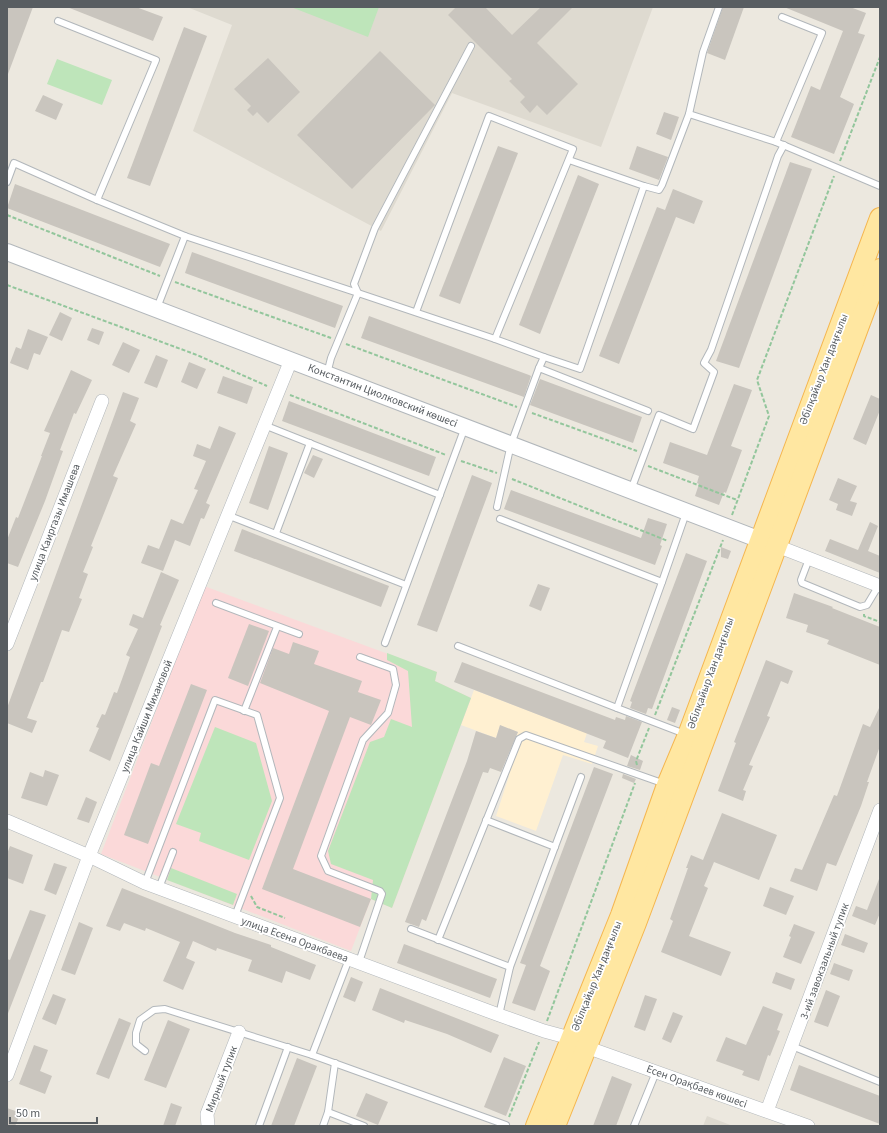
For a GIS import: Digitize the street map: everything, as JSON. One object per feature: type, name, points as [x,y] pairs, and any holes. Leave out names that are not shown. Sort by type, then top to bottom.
[{"type":"main road","name":"Әбілқайыр Хан даңғылы","points":[[536,1126],[636,924],[880,218]]},
{"type":"main road","name":"Әбілқайыр Хан даңғылы","points":[[555,1126],[578,1042],[620,915],[667,785],[880,269]]},
{"type":"street","name":"Константин Циолковский көшесі","points":[[7,252],[768,543]]},
{"type":"street","name":"улица Кайши Михановой","points":[[7,1074],[89,856],[291,360]]},
{"type":"street","name":"улица Каиргазы Имашева","points":[[7,644],[102,401]]},
{"type":"street","points":[[768,543],[879,585]]},
{"type":"street","name":"3-ий завокзальный тупик","points":[[767,1111],[880,810]]},
{"type":"street","name":"улица Есена Оракбаева","points":[[7,821],[89,856],[145,883],[499,1015],[578,1042]]},
{"type":"street","name":"Мирный тупик","points":[[208,1126],[207,1114],[239,1032]]},
{"type":"street","name":"Есен Орақбаев көшесі","points":[[578,1042],[656,1072],[808,1126]]},
{"type":"lane","points":[[569,160],[659,190],[689,114],[703,52],[719,7]]},
{"type":"lane","points":[[776,142],[822,33],[782,17]]},
{"type":"lane","points":[[58,21],[156,60],[97,200]]},
{"type":"lane","points":[[327,374],[338,341],[358,293],[354,284],[373,232],[471,46]]},
{"type":"lane","points":[[689,114],[784,145],[880,186]]},
{"type":"lane","points":[[416,312],[489,116],[573,149],[495,339]]},
{"type":"lane","points":[[631,490],[658,415],[693,429],[714,372],[704,363],[711,350],[778,156],[784,145]]},
{"type":"lane","points":[[7,182],[10,167],[14,163],[97,200],[185,236],[416,312],[580,369],[644,186]]},
{"type":"lane","points":[[157,309],[185,236]]},
{"type":"lane","points":[[496,507],[511,444],[544,357]]},
{"type":"lane","points":[[539,368],[648,411]]},
{"type":"lane","points":[[264,425],[440,495]]},
{"type":"lane","points":[[385,643],[465,427]]},
{"type":"lane","points":[[276,533],[310,443]]},
{"type":"lane","points":[[616,708],[687,512]]},
{"type":"lane","points":[[227,515],[406,585]]},
{"type":"lane","points":[[500,518],[662,582]]},
{"type":"lane","points":[[810,559],[801,580],[805,586],[860,607],[867,605],[879,585]]},
{"type":"lane","points":[[216,603],[299,634]]},
{"type":"lane","points":[[244,711],[277,626]]},
{"type":"lane","points":[[458,646],[652,723],[688,735]]},
{"type":"lane","points":[[312,1055],[382,894],[380,891],[328,871],[321,856],[363,740],[388,713],[396,685],[393,669],[360,657]]},
{"type":"lane","points":[[145,883],[215,700],[257,716],[280,798],[235,916]]},
{"type":"lane","points":[[438,940],[519,739],[526,735],[667,785]]},
{"type":"lane","points":[[499,1015],[510,967],[581,777]]},
{"type":"lane","points":[[486,820],[555,847]]},
{"type":"lane","points":[[159,888],[173,852]]},
{"type":"lane","points":[[411,929],[510,967]]},
{"type":"lane","points":[[145,1052],[136,1044],[136,1033],[140,1020],[154,1010],[165,1009],[312,1055],[506,1125]]},
{"type":"lane","points":[[792,1046],[880,1082]]},
{"type":"lane","points":[[259,1126],[288,1047]]},
{"type":"lane","points":[[323,1126],[328,1112],[335,1064]]},
{"type":"lane","points":[[634,1126],[656,1072]]},
{"type":"lane","points":[[328,1112],[364,1126]]},
{"type":"path","points":[[506,1125],[544,1031],[638,775],[636,760],[652,723],[728,527],[769,416],[757,380],[880,57]]},
{"type":"path","points":[[7,215],[168,279],[644,454],[648,466],[738,500]]},
{"type":"path","points":[[7,286],[197,355],[278,391],[504,476],[675,544]]},
{"type":"path","points":[[867,605],[864,616],[880,622]]},
{"type":"path","points":[[246,887],[257,907],[285,918]]},
{"type":"shaded area","points":[[187,7],[653,7],[601,147],[452,93],[381,231],[193,131],[232,25]]},
{"type":"shaded area","points":[[204,586],[437,672],[435,681],[471,698],[392,908],[371,899],[351,951],[101,854]]},
{"type":"shaded area","points":[[474,690],[587,733],[584,742],[598,746],[592,764],[563,755],[536,831],[496,816],[509,776],[503,773],[518,732],[500,726],[496,738],[461,725]]},
{"type":"shaded area","points":[[707,1116],[733,1126],[703,1126]]},
{"type":"green space","points":[[291,7],[379,7],[368,37]]},
{"type":"green space","points":[[57,59],[112,80],[102,105],[47,84]]},
{"type":"green space","points":[[387,653],[437,672],[435,681],[471,698],[392,908],[371,899],[373,880],[331,864],[328,851],[370,742],[384,737],[391,719],[412,727],[408,671],[387,660]]},
{"type":"green space","points":[[215,727],[256,743],[272,801],[249,860],[199,841],[201,833],[176,824]]},
{"type":"green space","points":[[171,868],[237,894],[233,905],[167,880]]},
{"type":"building","points":[[7,7],[33,7],[8,74],[7,73]]},
{"type":"building","points":[[67,7],[136,7],[163,17],[153,41]]},
{"type":"building","points":[[456,7],[485,7],[512,35],[541,7],[573,7],[537,43],[578,84],[547,115],[537,105],[530,113],[520,102],[525,97],[509,81],[512,79],[448,15]]},
{"type":"building","points":[[723,7],[744,7],[725,60],[707,53]]},
{"type":"building","points":[[784,7],[850,7],[866,13],[858,33],[865,35],[840,97],[854,104],[834,154],[791,137],[811,86],[820,90],[843,31]]},
{"type":"building","points":[[184,27],[207,36],[150,186],[127,178]]},
{"type":"building","points":[[380,51],[435,105],[352,189],[297,135]]},
{"type":"building","points":[[268,58],[300,92],[268,123],[257,112],[253,116],[247,110],[251,106],[234,89]]},
{"type":"building","points":[[43,95],[63,104],[56,120],[35,111]]},
{"type":"building","points":[[664,112],[679,117],[671,140],[656,134]]},
{"type":"building","points":[[498,146],[518,153],[460,304],[439,296]]},
{"type":"building","points":[[637,146],[668,157],[659,180],[629,169]]},
{"type":"building","points":[[790,162],[812,169],[739,368],[716,361]]},
{"type":"building","points":[[578,175],[599,184],[540,334],[519,325]]},
{"type":"building","points":[[15,184],[170,244],[160,267],[7,208]]},
{"type":"building","points":[[673,189],[703,201],[694,224],[676,217],[619,364],[599,356],[657,207],[665,210]]},
{"type":"building","points":[[192,252],[343,306],[335,328],[185,273]]},
{"type":"building","points":[[60,312],[72,318],[62,341],[49,335]]},
{"type":"building","points":[[369,316],[531,376],[524,397],[361,338]]},
{"type":"building","points":[[92,328],[104,332],[99,345],[87,340]]},
{"type":"building","points":[[28,329],[48,337],[40,355],[34,353],[28,370],[10,363],[16,347],[21,349]]},
{"type":"building","points":[[123,342],[140,350],[129,373],[112,365]]},
{"type":"building","points":[[156,355],[168,360],[157,388],[144,383]]},
{"type":"building","points":[[189,362],[206,369],[197,389],[181,382]]},
{"type":"building","points":[[71,370],[92,380],[76,414],[74,413],[60,450],[63,451],[45,501],[18,567],[7,563],[7,540],[16,517],[18,518],[50,433],[44,431]]},
{"type":"building","points":[[223,376],[253,387],[247,404],[217,393]]},
{"type":"building","points":[[540,379],[642,417],[633,443],[530,405]]},
{"type":"building","points":[[734,384],[752,390],[731,446],[742,450],[726,493],[724,492],[719,505],[695,496],[699,484],[697,483],[699,476],[663,463],[670,442],[707,455]]},
{"type":"building","points":[[123,392],[139,398],[130,421],[136,424],[113,476],[118,478],[91,546],[93,547],[83,572],[88,574],[79,598],[82,599],[69,632],[62,630],[43,682],[41,682],[27,718],[37,721],[32,733],[7,723],[7,708]]},
{"type":"building","points":[[871,395],[880,399],[880,410],[866,445],[853,439]]},
{"type":"building","points":[[289,401],[436,457],[429,476],[282,421]]},
{"type":"building","points":[[219,426],[236,433],[206,503],[210,505],[204,519],[201,518],[190,546],[175,540],[163,571],[141,563],[148,545],[159,549],[171,519],[183,524],[198,490],[194,489],[206,461],[193,456],[197,444],[210,449]]},
{"type":"building","points":[[269,446],[288,453],[268,510],[249,503]]},
{"type":"building","points":[[313,455],[323,459],[314,478],[304,473]]},
{"type":"building","points":[[472,475],[492,483],[437,632],[417,625]]},
{"type":"building","points":[[838,478],[857,486],[850,501],[857,503],[852,516],[836,510],[838,504],[829,500]]},
{"type":"building","points":[[511,490],[641,538],[648,518],[667,524],[660,545],[662,546],[655,565],[504,509]]},
{"type":"building","points":[[870,522],[878,526],[868,551],[880,556],[880,573],[825,551],[830,539],[858,550]]},
{"type":"building","points":[[242,529],[389,586],[381,607],[234,551]]},
{"type":"building","points":[[721,547],[731,551],[728,559],[721,557]]},
{"type":"building","points":[[686,553],[707,561],[652,709],[648,708],[646,714],[630,708],[632,702],[630,701]]},
{"type":"building","points":[[161,572],[179,580],[160,625],[162,626],[110,761],[89,751],[99,728],[96,727],[102,714],[105,715],[114,692],[117,693],[130,657],[126,655],[138,629],[129,625],[133,614],[143,618]]},
{"type":"building","points":[[538,584],[550,588],[541,611],[529,606]]},
{"type":"building","points":[[794,593],[833,607],[832,608],[880,627],[880,665],[827,644],[829,640],[806,632],[808,625],[786,618]]},
{"type":"building","points":[[249,624],[269,631],[248,686],[228,678]]},
{"type":"building","points":[[293,642],[319,651],[314,664],[362,681],[358,692],[381,700],[371,725],[350,717],[293,869],[371,899],[360,927],[262,889],[329,711],[260,683],[273,648],[289,654]]},
{"type":"building","points":[[766,660],[793,671],[788,684],[781,681],[767,716],[770,717],[749,765],[753,766],[743,790],[746,791],[743,801],[718,791],[736,743],[734,742]]},
{"type":"building","points":[[462,662],[615,720],[616,717],[625,720],[626,716],[642,722],[628,758],[603,748],[606,741],[454,682]]},
{"type":"building","points":[[191,684],[207,690],[148,844],[124,835],[151,763],[159,766]]},
{"type":"building","points":[[880,706],[880,746],[867,782],[869,782],[861,806],[836,866],[827,863],[817,891],[790,881],[795,868],[802,870],[834,795],[837,796],[863,724],[870,727]]},
{"type":"building","points":[[672,707],[680,710],[675,723],[667,720]]},
{"type":"building","points":[[500,725],[518,732],[501,772],[490,768],[488,773],[483,772],[426,921],[422,919],[419,927],[405,922],[467,761],[476,731],[496,738]]},
{"type":"building","points":[[631,755],[643,761],[640,770],[627,766]]},
{"type":"building","points":[[594,767],[613,774],[540,966],[550,971],[535,1011],[512,1003],[526,965],[520,963]]},
{"type":"building","points":[[45,770],[59,775],[47,806],[21,798],[30,772],[43,777]]},
{"type":"building","points":[[623,774],[636,779],[634,783],[622,778]]},
{"type":"building","points":[[86,797],[97,802],[89,823],[77,819]]},
{"type":"building","points":[[722,813],[777,835],[759,880],[714,862],[704,886],[708,888],[689,936],[731,952],[721,976],[661,952],[673,921],[670,919],[688,868],[686,868],[691,855],[703,860]]},
{"type":"building","points":[[10,846],[33,855],[23,884],[7,878],[7,854]]},
{"type":"building","points":[[54,863],[67,867],[56,895],[44,890]]},
{"type":"building","points":[[879,879],[880,913],[875,925],[852,916],[856,906],[867,910]]},
{"type":"building","points":[[770,887],[794,896],[786,915],[763,906]]},
{"type":"building","points":[[122,888],[235,933],[271,945],[271,947],[316,965],[310,980],[286,971],[282,983],[248,971],[252,960],[217,948],[216,951],[193,941],[186,958],[195,962],[183,990],[163,981],[180,942],[146,928],[145,931],[124,923],[120,931],[106,926]]},
{"type":"building","points":[[30,910],[46,915],[7,1016],[7,959],[10,960]]},
{"type":"building","points":[[79,922],[93,928],[75,975],[61,970]]},
{"type":"building","points":[[794,924],[815,932],[801,964],[783,957],[791,937],[789,936]]},
{"type":"building","points":[[845,934],[868,943],[864,953],[841,945]]},
{"type":"building","points":[[404,944],[497,979],[490,998],[397,963]]},
{"type":"building","points":[[834,963],[853,970],[849,981],[830,974]]},
{"type":"building","points":[[776,972],[795,979],[791,990],[772,983]]},
{"type":"building","points":[[351,977],[363,982],[355,1002],[343,997]]},
{"type":"building","points":[[380,988],[499,1035],[491,1053],[447,1034],[405,1020],[404,1023],[372,1010]]},
{"type":"building","points":[[826,990],[840,996],[828,1027],[814,1022]]},
{"type":"building","points":[[53,994],[66,999],[56,1025],[42,1019]]},
{"type":"building","points":[[645,995],[657,999],[645,1031],[634,1027]]},
{"type":"building","points":[[763,1006],[783,1014],[777,1030],[780,1031],[770,1056],[768,1055],[759,1081],[742,1075],[744,1071],[716,1061],[726,1037],[746,1045]]},
{"type":"building","points":[[673,1012],[683,1016],[671,1043],[662,1039]]},
{"type":"building","points":[[119,1018],[131,1023],[109,1079],[96,1074]]},
{"type":"building","points":[[168,1020],[190,1029],[166,1088],[144,1080]]},
{"type":"building","points":[[34,1045],[48,1050],[40,1071],[52,1076],[45,1094],[19,1084]]},
{"type":"building","points":[[504,1057],[526,1066],[506,1116],[484,1107]]},
{"type":"building","points":[[297,1058],[317,1066],[294,1126],[271,1126]]},
{"type":"building","points":[[799,1065],[880,1096],[880,1124],[790,1090]]},
{"type":"building","points":[[612,1076],[632,1084],[616,1126],[593,1126]]},
{"type":"building","points":[[366,1093],[388,1102],[378,1125],[356,1116]]},
{"type":"building","points":[[171,1103],[182,1107],[175,1126],[163,1126]]},
{"type":"building","points":[[7,1108],[21,1113],[15,1126],[7,1126]]}]
